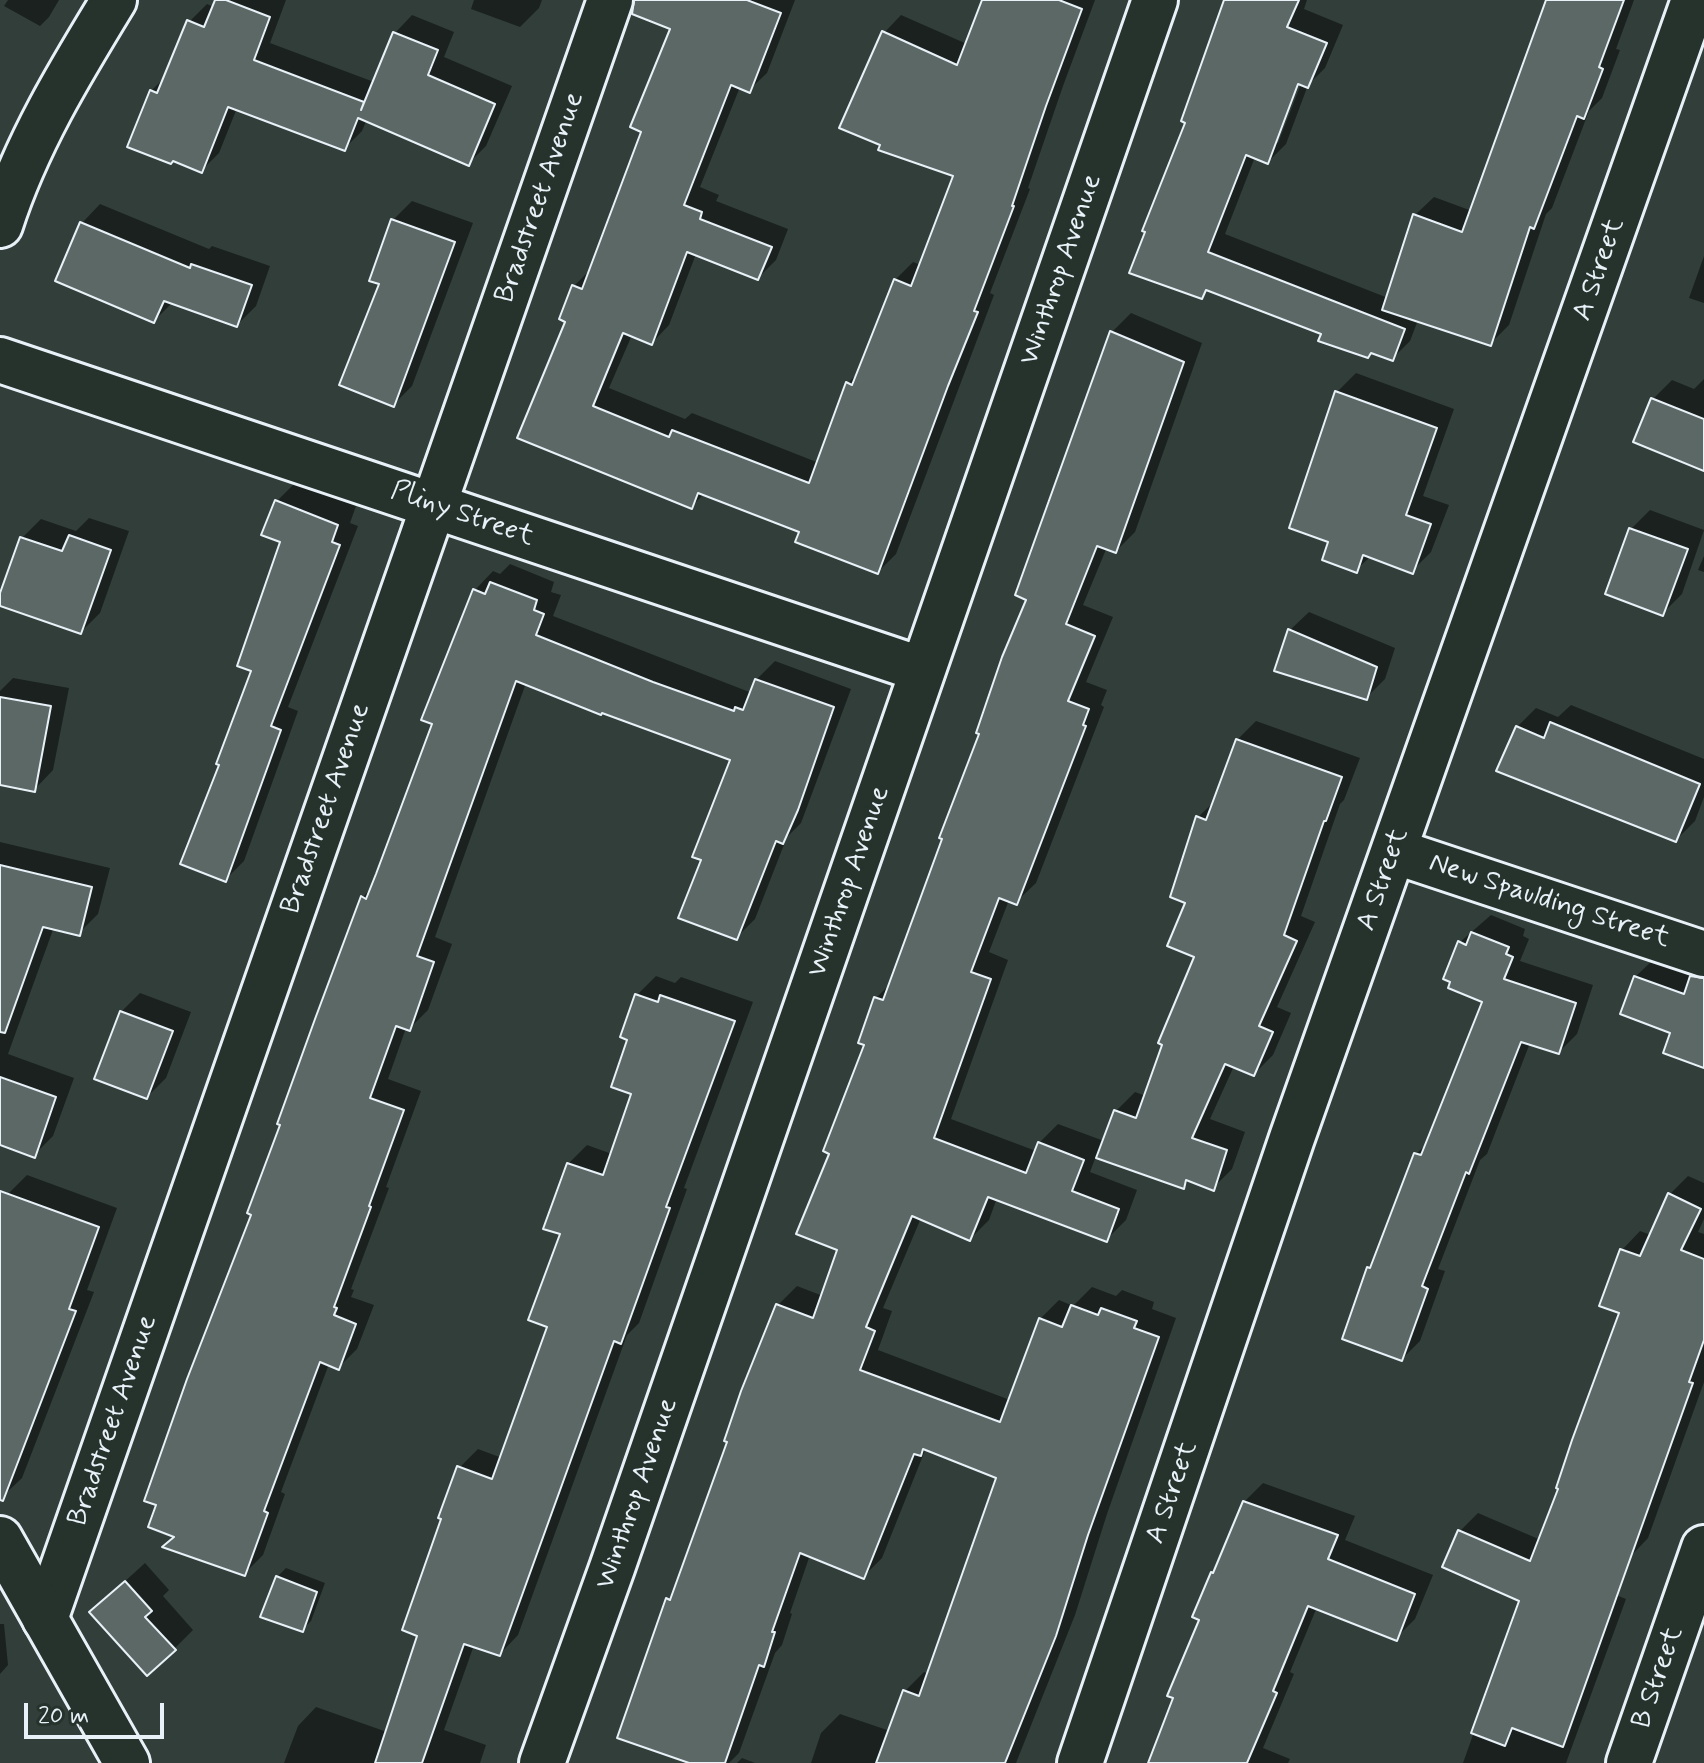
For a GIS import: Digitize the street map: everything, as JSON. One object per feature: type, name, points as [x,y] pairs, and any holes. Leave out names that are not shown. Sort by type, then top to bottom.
[{"type":"street","points":[[0,225],[34,140],[70,72],[114,0]]},
{"type":"street","name":"Bradstreet Avenue","points":[[45,1619],[610,0]]},
{"type":"street","name":"Winthrop Avenue","points":[[542,1763],[623,1538],[1155,0]]},
{"type":"street","name":"A Street","points":[[1080,1763],[1292,1138],[1694,0]]},
{"type":"street","name":"Pliny Street","points":[[0,360],[923,670]]},
{"type":"street","name":"New Spaulding Street","points":[[1394,851],[1704,954]]},
{"type":"street","points":[[0,1539],[127,1763]]},
{"type":"street","name":"B Street","points":[[1629,1763],[1704,1548]]},
{"type":"building","points":[[215,0],[226,0],[270,17],[254,60],[364,102],[361,110],[393,32],[438,50],[428,75],[495,104],[469,166],[358,118],[345,151],[228,107],[202,173],[127,147],[150,90],[157,93],[187,20],[204,27]]},
{"type":"building","points":[[634,0],[747,0],[781,13],[750,93],[731,85],[684,205],[702,212],[700,219],[772,247],[758,280],[687,252],[652,345],[623,333],[593,406],[669,437],[672,430],[809,483],[846,382],[852,385],[894,279],[911,286],[953,176],[878,150],[880,145],[839,128],[882,31],[957,65],[982,0],[1059,0],[1082,9],[974,311],[978,312],[878,574],[795,542],[799,532],[698,493],[692,509],[517,438],[565,322],[559,319],[572,285],[582,289],[641,132],[630,127],[670,29],[632,14]]},
{"type":"building","points":[[1224,0],[1299,0],[1287,27],[1327,43],[1308,88],[1298,84],[1268,164],[1246,155],[1208,252],[1405,329],[1393,361],[1371,353],[1368,358],[1318,341],[1321,334],[1206,290],[1202,299],[1129,273],[1145,232],[1142,231],[1185,123],[1181,121]]},
{"type":"building","points":[[1546,0],[1624,0],[1584,119],[1577,116],[1534,229],[1530,227],[1491,346],[1382,310],[1413,214],[1462,232]]},
{"type":"building","points":[[391,219],[455,242],[394,407],[339,385],[379,284],[369,281]]},
{"type":"building","points":[[80,222],[190,268],[191,264],[252,285],[237,327],[164,301],[154,323],[55,281]]},
{"type":"building","points":[[1110,331],[1184,362],[1116,553],[1097,546],[1066,624],[1095,636],[1068,701],[1089,709],[1083,725],[1086,726],[1017,905],[999,898],[971,972],[991,979],[934,1138],[1026,1173],[1038,1142],[1084,1160],[1072,1191],[1119,1209],[1107,1242],[988,1197],[970,1241],[912,1216],[866,1327],[875,1331],[860,1370],[1000,1422],[1039,1318],[1062,1327],[1071,1305],[1098,1315],[1101,1308],[1137,1321],[1134,1328],[1159,1337],[1088,1535],[1056,1636],[1005,1763],[876,1763],[903,1690],[919,1696],[996,1478],[923,1449],[921,1456],[914,1454],[864,1579],[800,1553],[772,1632],[775,1632],[764,1667],[759,1665],[725,1763],[689,1763],[617,1738],[666,1598],[670,1600],[727,1442],[724,1441],[741,1391],[776,1304],[813,1318],[837,1250],[796,1234],[829,1154],[823,1151],[864,1045],[858,1043],[874,997],[883,1000],[979,734],[976,733],[1002,657],[1026,600],[1015,595]]},
{"type":"building","points":[[1335,391],[1437,428],[1406,515],[1431,524],[1413,574],[1363,555],[1357,573],[1322,560],[1328,542],[1289,528]]},
{"type":"building","points":[[1651,398],[1704,419],[1704,471],[1633,442]]},
{"type":"building","points":[[275,500],[338,525],[332,542],[340,545],[271,726],[281,730],[226,882],[180,864],[219,765],[216,764],[251,671],[237,666],[280,542],[261,535]]},
{"type":"building","points":[[1629,528],[1688,549],[1663,616],[1605,594]]},
{"type":"building","points":[[69,535],[111,550],[81,634],[0,606],[0,593],[20,537],[62,551]]},
{"type":"building","points":[[490,582],[537,600],[534,610],[544,614],[536,635],[653,682],[734,711],[735,707],[743,710],[755,679],[834,707],[798,810],[783,844],[776,841],[737,940],[678,918],[701,860],[692,857],[730,760],[601,715],[516,681],[417,956],[434,962],[410,1031],[396,1026],[370,1098],[404,1110],[334,1307],[337,1308],[334,1315],[356,1324],[339,1370],[320,1362],[264,1511],[268,1513],[245,1576],[162,1547],[174,1537],[148,1527],[156,1505],[144,1501],[187,1379],[251,1215],[247,1213],[315,1019],[361,896],[366,899],[376,874],[432,724],[421,720],[473,589],[485,594]]},
{"type":"building","points":[[1288,629],[1377,667],[1367,700],[1274,671]]},
{"type":"building","points":[[0,697],[51,706],[35,792],[0,785]]},
{"type":"building","points":[[1550,722],[1700,784],[1676,842],[1496,771],[1516,726],[1544,738]]},
{"type":"building","points":[[1236,739],[1342,777],[1284,935],[1297,941],[1259,1026],[1273,1032],[1254,1076],[1225,1064],[1192,1138],[1227,1150],[1214,1191],[1186,1180],[1184,1189],[1096,1158],[1114,1110],[1136,1118],[1162,1045],[1158,1043],[1194,957],[1167,946],[1185,903],[1170,897],[1196,816],[1206,820]]},
{"type":"building","points":[[0,865],[92,887],[80,936],[43,927],[5,1033],[0,1032]]},
{"type":"building","points":[[1471,932],[1509,947],[1506,954],[1513,957],[1504,979],[1576,1003],[1559,1054],[1521,1042],[1422,1286],[1428,1289],[1402,1361],[1342,1339],[1367,1267],[1370,1268],[1414,1153],[1421,1155],[1482,1002],[1448,988],[1450,982],[1443,979],[1458,941],[1466,945]]},
{"type":"building","points":[[1634,976],[1684,994],[1690,976],[1704,978],[1704,1068],[1663,1053],[1670,1033],[1620,1014]]},
{"type":"building","points":[[635,994],[658,1002],[660,995],[735,1021],[666,1207],[670,1208],[621,1344],[614,1341],[500,1656],[464,1644],[422,1763],[375,1763],[417,1636],[402,1630],[457,1466],[492,1479],[547,1327],[528,1320],[560,1234],[543,1229],[567,1163],[603,1175],[631,1094],[611,1087],[627,1040],[620,1037]]},
{"type":"building","points":[[120,1011],[173,1031],[147,1099],[94,1079]]},
{"type":"building","points":[[0,1077],[56,1097],[35,1158],[0,1145]]},
{"type":"building","points":[[0,1191],[99,1227],[69,1309],[76,1311],[3,1501],[0,1500]]},
{"type":"building","points":[[1668,1193],[1701,1209],[1681,1250],[1704,1259],[1704,1340],[1689,1382],[1693,1383],[1563,1747],[1512,1728],[1505,1746],[1471,1733],[1519,1601],[1442,1567],[1458,1530],[1530,1561],[1619,1313],[1599,1306],[1620,1249],[1640,1256]]},
{"type":"building","points":[[1243,1501],[1338,1535],[1328,1559],[1415,1594],[1397,1641],[1308,1606],[1273,1691],[1277,1693],[1247,1763],[1148,1763],[1173,1698],[1167,1696],[1199,1620],[1192,1617]]},
{"type":"building","points":[[276,1576],[317,1592],[303,1632],[260,1617]]},
{"type":"building","points":[[125,1581],[152,1611],[145,1617],[176,1650],[147,1676],[89,1612]]}]
